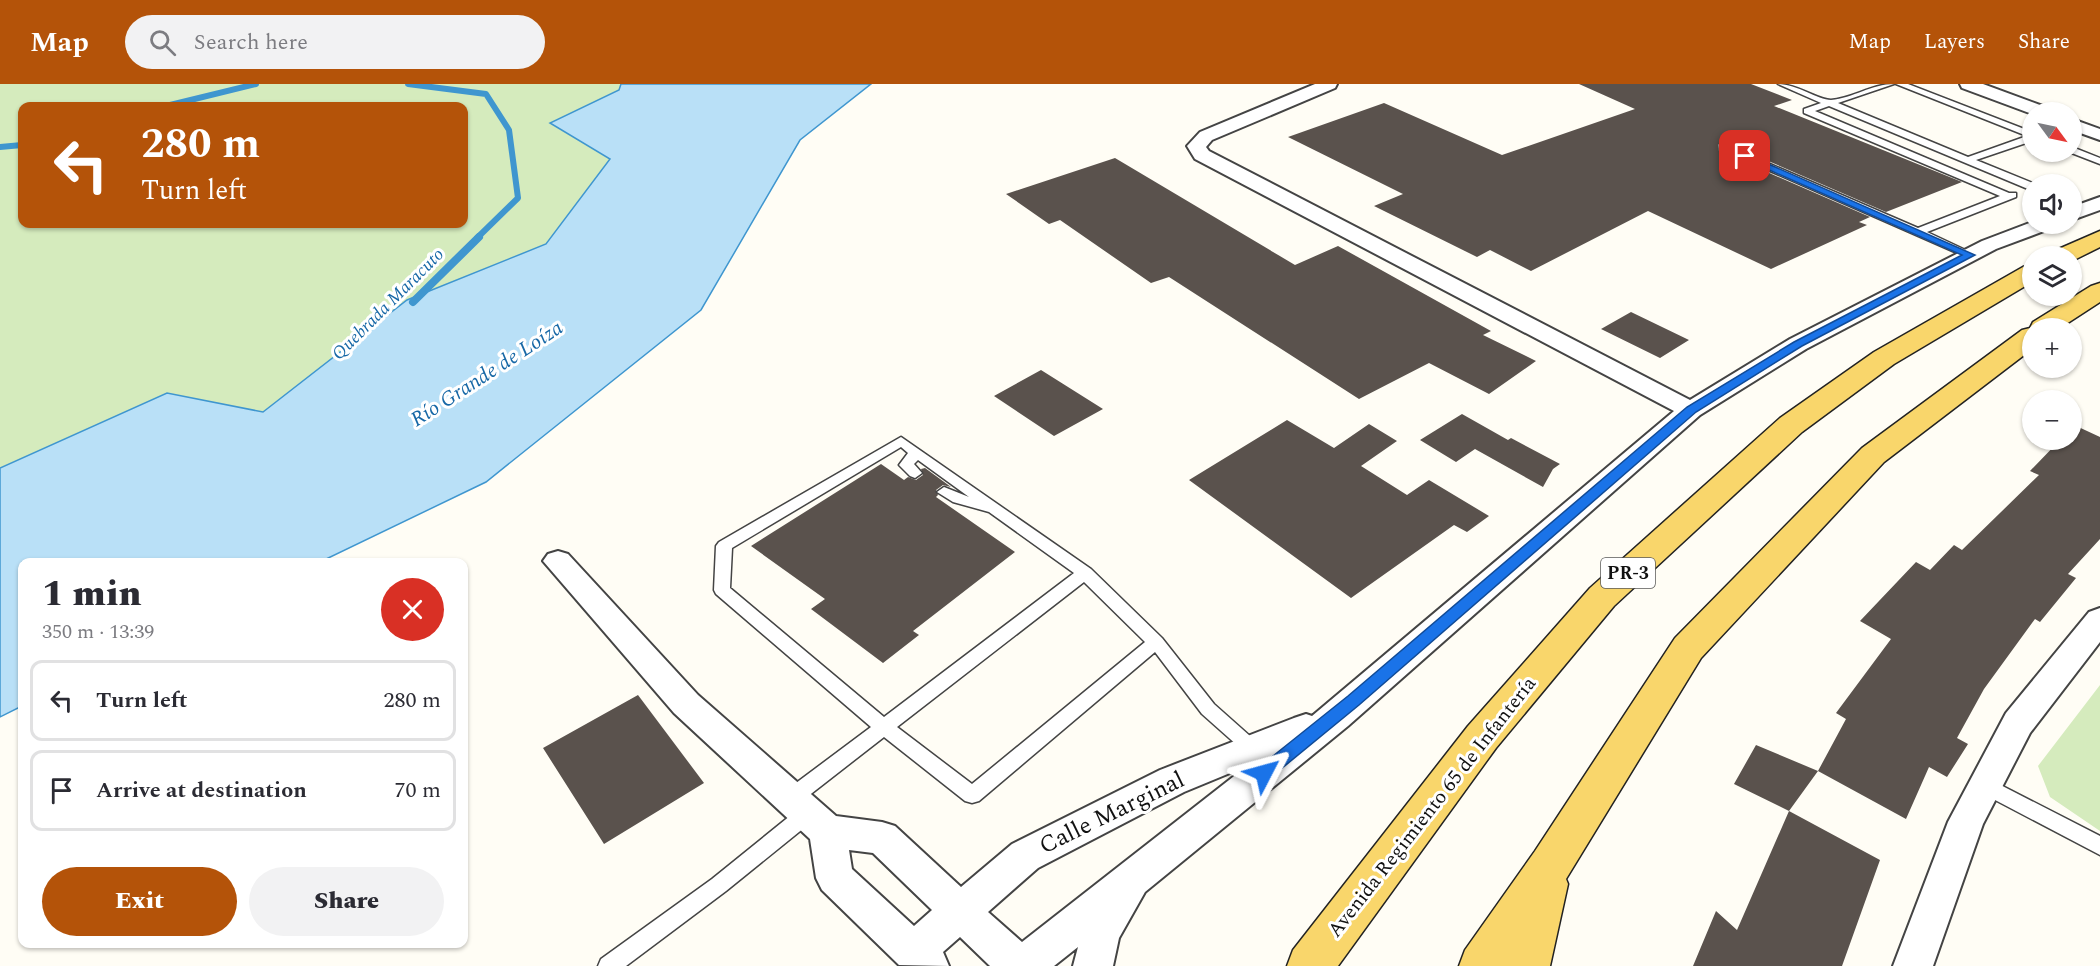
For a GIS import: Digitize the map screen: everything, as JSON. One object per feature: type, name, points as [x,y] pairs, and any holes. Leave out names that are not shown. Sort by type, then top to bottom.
[{"type":"main road","points":[[2082,247],[2100,238]]},
{"type":"main road","name":"Avenida Regimiento 65 de Infantería","points":[[1310,966],[1482,736],[1602,597],[1791,425],[1884,358],[2022,278]]},
{"type":"main road","points":[[2058,318],[2100,291]]},
{"type":"main road","points":[[1482,966],[1550,865],[1688,648],[1873,456],[2022,344]]},
{"type":"main road","points":[[1527,966],[1550,865]]},
{"type":"street","points":[[1329,84],[1206,136],[1196,146],[1202,155],[1691,410]]},
{"type":"street","points":[[1968,84],[2022,104]]},
{"type":"street","points":[[2082,128],[2100,135]]},
{"type":"street","name":"Calle Marginal","points":[[1021,966],[1336,716],[1691,410],[1798,344],[1970,255],[2022,234]]},
{"type":"street","points":[[558,561],[686,704],[808,814],[882,838],[1021,966]]},
{"type":"street","points":[[1913,966],[1966,822],[2018,723],[2100,620]]},
{"type":"street","name":"Calle Marginal","points":[[921,959],[960,909],[1025,856],[1172,781],[1336,716]]},
{"type":"street","points":[[808,814],[835,878],[921,959]]},
{"type":"street","points":[[1094,966],[1101,932],[1138,874]]},
{"type":"lane","points":[[1782,84],[2022,183]]},
{"type":"lane","points":[[1890,84],[1807,111],[2008,196]]},
{"type":"lane","points":[[1900,84],[2022,133]]},
{"type":"lane","points":[[1968,160],[2022,141]]},
{"type":"lane","points":[[1723,147],[1970,255]]},
{"type":"lane","points":[[2082,154],[2100,161]]},
{"type":"lane","points":[[1918,232],[2022,191]]},
{"type":"lane","points":[[1156,642],[972,795],[884,727],[722,590],[724,546],[901,441],[1085,573],[1156,642],[1208,709],[1253,749]]},
{"type":"lane","points":[[915,473],[906,465],[916,453]]},
{"type":"lane","points":[[944,492],[958,499],[996,509]]},
{"type":"lane","points":[[609,966],[720,885],[808,814],[884,727],[1085,573]]},
{"type":"lane","points":[[1985,785],[2100,846]]},
{"type":"green space","points":[[0,84],[621,84],[619,90],[551,123],[610,159],[546,244],[407,300],[263,412],[167,393],[0,468]]},
{"type":"green space","points":[[2100,685],[2100,831],[2050,797],[2038,766]]},
{"type":"water","name":"Río Grande de Loíza","points":[[621,84],[871,84],[800,140],[701,310],[486,482],[328,558],[18,558],[18,708],[0,717],[0,468],[167,393],[263,412],[407,300],[546,244],[610,159],[550,123],[619,90]]},
{"type":"building","points":[[1579,84],[1751,84],[1792,100],[1774,106],[1962,182],[1886,212],[1727,143],[1720,143],[1719,151],[1870,217],[1859,222],[1867,225],[1771,269],[1648,211],[1531,271],[1490,250],[1477,257],[1374,206],[1403,194],[1288,137],[1384,103],[1502,155],[1635,109]]},
{"type":"building","points":[[1115,158],[1295,265],[1338,246],[1491,331],[1483,335],[1536,361],[1489,394],[1429,363],[1359,399],[1169,277],[1151,283],[1060,220],[1049,224],[1006,194]]},
{"type":"building","points":[[1631,312],[1689,340],[1660,358],[1601,329]]},
{"type":"building","points":[[1041,370],[1103,409],[1054,436],[994,396]]},
{"type":"building","points":[[1462,414],[1508,440],[1511,438],[1560,464],[1553,469],[1543,487],[1475,449],[1456,462],[1420,440]]},
{"type":"building","points":[[1287,420],[1334,448],[1369,424],[1397,441],[1361,466],[1407,495],[1429,480],[1489,516],[1467,532],[1454,525],[1351,598],[1189,480]]},
{"type":"building","points":[[2082,429],[2100,437],[2100,539],[2068,574],[2076,578],[2040,622],[2035,619],[1984,689],[1957,738],[1968,744],[1947,777],[1929,767],[1906,819],[1818,771],[1846,719],[1836,713],[1891,639],[1860,621],[1916,562],[1930,570],[1954,545],[1962,550],[2039,475],[2030,471],[2050,450],[2082,450]]},
{"type":"building","points":[[881,464],[904,480],[908,477],[916,480],[923,475],[921,469],[925,468],[951,487],[943,485],[936,490],[938,495],[936,497],[1015,552],[913,631],[919,635],[883,663],[811,609],[825,599],[751,546]]},
{"type":"building","points":[[638,695],[704,783],[604,844],[543,748]]},
{"type":"building","points":[[1756,745],[1818,771],[1789,811],[1734,784]]},
{"type":"building","points":[[1789,811],[1880,860],[1842,966],[1693,966],[1716,911],[1737,930]]},
{"type":"waterway","name":"Quebrada Maracuto","points":[[182,102],[256,84]]},
{"type":"waterway","name":"Quebrada Maracuto","points":[[408,84],[486,94],[509,130],[518,198],[477,238]]},
{"type":"waterway","name":"Quebrada Maracuto","points":[[0,147],[18,145]]},
{"type":"waterway","name":"Quebrada Maracuto","points":[[413,302],[479,237]]},
{"type":"route","points":[[1264,773],[1336,716],[1691,410],[1798,344],[1970,255],[1745,156]]}]
